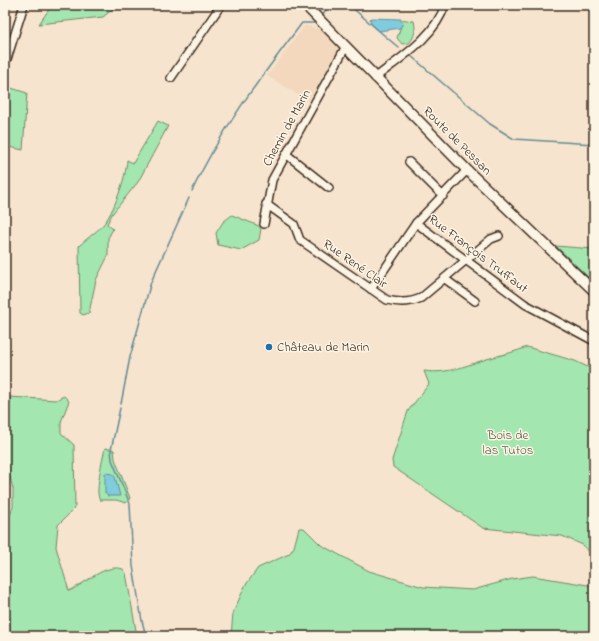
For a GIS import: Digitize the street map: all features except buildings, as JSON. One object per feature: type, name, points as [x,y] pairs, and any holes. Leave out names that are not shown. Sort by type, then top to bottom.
[{"type":"main road","name":"Route de Pessan","points":[[305,5],[345,48],[467,170],[594,291]]},
{"type":"street","points":[[7,59],[24,5]]},
{"type":"street","points":[[171,78],[221,5]]},
{"type":"street","points":[[375,78],[409,51],[434,28],[445,5]]},
{"type":"street","name":"Chemin de Marin","points":[[264,224],[266,204],[272,180],[345,48]]},
{"type":"street","points":[[286,154],[329,188]]},
{"type":"street","points":[[409,162],[443,196]]},
{"type":"street","points":[[370,289],[416,223],[467,170]]},
{"type":"street","name":"Rue René Clair","points":[[266,204],[294,224],[300,240],[387,300],[404,302],[421,298],[491,239],[499,236]]},
{"type":"street","name":"Rue François Truffaut","points":[[416,223],[525,304],[594,341]]},
{"type":"street","points":[[445,279],[474,301]]},
{"type":"shaded area","points":[[305,25],[320,29],[340,49],[308,101],[267,76]]},
{"type":"green space","points":[[52,5],[118,5],[103,17],[39,24]]},
{"type":"green space","points":[[400,19],[414,21],[415,27],[413,38],[409,43],[402,44],[397,38],[402,23]]},
{"type":"green space","points":[[5,86],[27,93],[23,150],[5,146]]},
{"type":"green space","points":[[158,121],[168,126],[138,182],[112,214],[107,224],[113,229],[108,238],[108,256],[96,280],[89,313],[83,315],[80,313],[79,246],[102,226],[111,213],[119,194],[127,160],[133,163]]},
{"type":"green space","points":[[232,215],[259,226],[261,229],[259,240],[241,250],[218,245],[216,233],[223,222]]},
{"type":"green space","points":[[556,246],[594,249],[594,276],[591,280]]},
{"type":"green space","name":"Bois de las Tutos","points":[[527,347],[575,361],[594,370],[594,557],[583,545],[562,536],[483,528],[393,467],[392,460],[408,411],[429,384],[424,371],[433,372],[460,368]]},
{"type":"green space","points":[[64,396],[69,401],[61,422],[61,433],[74,445],[75,508],[58,525],[56,547],[69,591],[102,571],[116,568],[123,569],[126,573],[137,636],[10,636],[10,618],[5,617],[5,529],[13,507],[13,489],[5,457],[5,413],[10,404],[10,397],[56,400]]},
{"type":"green space","points":[[105,448],[114,450],[115,459],[130,498],[126,503],[116,500],[100,500],[98,496]]},
{"type":"green space","points":[[299,528],[304,528],[321,545],[369,571],[423,587],[473,590],[512,579],[533,576],[594,586],[594,636],[231,636],[233,613],[245,586],[258,568],[289,554],[294,547]]},
{"type":"water","points":[[370,19],[400,19],[403,23],[400,28],[379,31],[371,24]]},
{"type":"water","points":[[105,473],[113,474],[115,477],[120,496],[108,496],[105,493]]},
{"type":"waterway","points":[[321,18],[325,12],[326,5]]},
{"type":"waterway","points":[[349,5],[399,48]]},
{"type":"waterway","points":[[192,191],[203,168],[228,125],[271,63],[302,23],[316,23]]},
{"type":"waterway","points":[[410,55],[490,124],[514,139],[594,144]]},
{"type":"waterway","points":[[121,404],[130,357],[151,282],[189,198]]},
{"type":"waterway","points":[[120,408],[111,450],[112,460],[130,504],[133,566],[146,636]]},
{"type":"place","name":"Château de Marin","points":[[269,347]]}]
